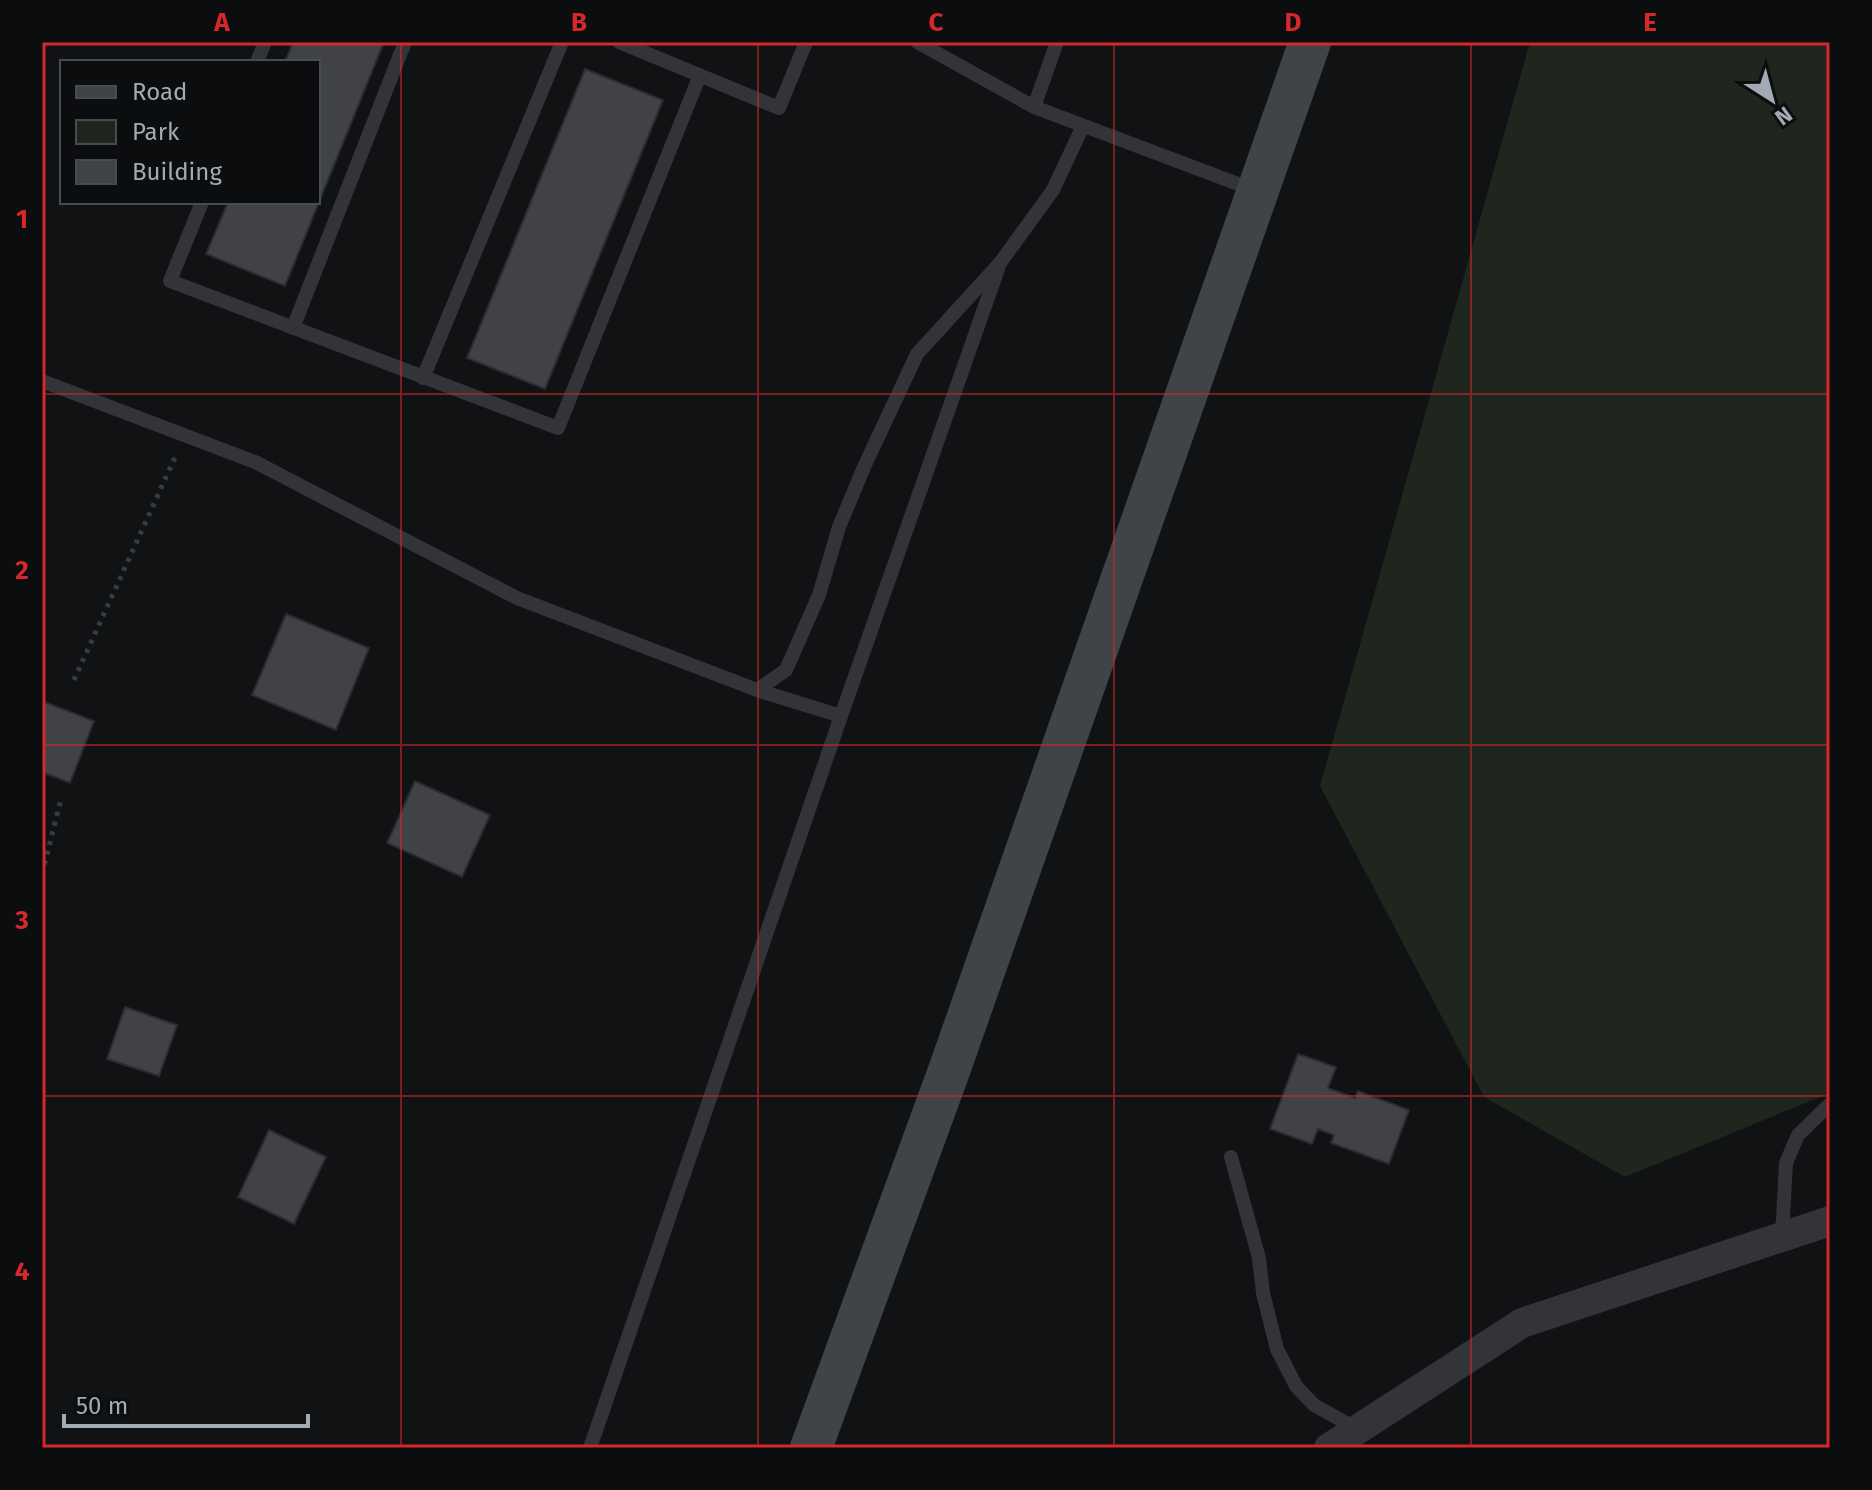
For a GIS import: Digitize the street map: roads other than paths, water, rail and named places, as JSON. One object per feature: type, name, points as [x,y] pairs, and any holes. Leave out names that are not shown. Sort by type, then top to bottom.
[{"type":"main road","points":[[811,1448],[950,1068],[1310,42]]},
{"type":"street","points":[[1329,1448],[1522,1323],[1830,1221]]},
{"type":"lane","points":[[293,328],[405,42]]},
{"type":"lane","points":[[423,378],[562,42]]},
{"type":"lane","points":[[619,42],[779,108],[806,42]]},
{"type":"lane","points":[[917,42],[1034,107],[1258,191]]},
{"type":"lane","points":[[1034,107],[1057,42]]},
{"type":"lane","points":[[201,204],[170,281],[558,428],[700,75]]},
{"type":"lane","points":[[757,690],[786,670],[819,595],[839,527],[917,354],[1000,263],[1053,190],[1083,126]]},
{"type":"lane","points":[[590,1448],[1000,263]]},
{"type":"lane","points":[[42,381],[255,462],[517,598],[757,690],[841,716]]},
{"type":"lane","points":[[1782,1237],[1786,1163],[1798,1135],[1830,1104]]},
{"type":"lane","points":[[1231,1157],[1259,1258],[1263,1293],[1277,1349],[1296,1386],[1314,1405],[1358,1430]]}]
